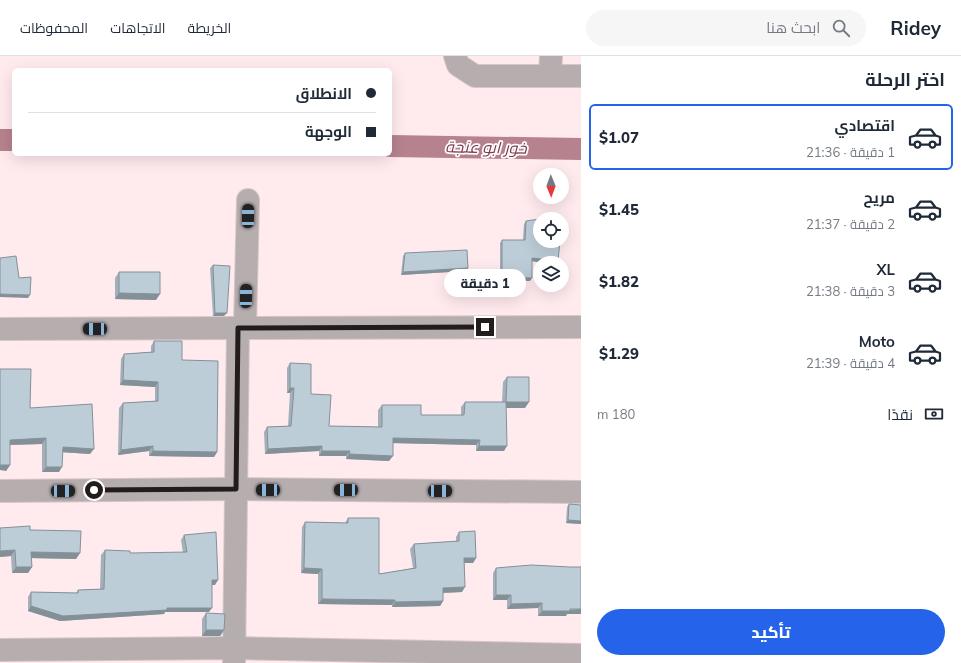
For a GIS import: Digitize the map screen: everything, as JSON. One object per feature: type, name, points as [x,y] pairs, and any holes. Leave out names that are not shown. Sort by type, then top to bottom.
[{"type":"street","points":[[455,56],[458,65],[475,76],[551,66],[581,76]]},
{"type":"street","points":[[234,656],[236,489],[248,200]]},
{"type":"street","points":[[0,329],[581,327]]},
{"type":"street","points":[[0,491],[236,489],[581,492]]},
{"type":"street","points":[[0,650],[234,656],[581,655]]},
{"type":"building","points":[[533,220],[533,248],[559,248],[558,256],[533,256],[532,278],[502,277],[502,240],[525,240],[526,221]]},
{"type":"building","points":[[467,250],[468,268],[403,272],[405,253]]},
{"type":"building","points":[[16,256],[19,278],[31,277],[30,295],[0,294],[0,258]]},
{"type":"building","points":[[213,265],[230,266],[227,313],[215,313]]},
{"type":"building","points":[[119,272],[160,272],[160,294],[119,293]]},
{"type":"building","points":[[154,341],[182,341],[182,360],[218,361],[217,452],[153,451],[153,446],[121,450],[123,403],[158,401],[158,382],[123,380],[124,354],[154,352]]},
{"type":"building","points":[[290,363],[311,364],[311,394],[331,395],[329,426],[382,427],[382,405],[421,405],[421,415],[464,415],[465,402],[506,402],[507,446],[479,446],[480,440],[393,438],[393,456],[349,454],[350,451],[322,451],[322,446],[268,449],[267,427],[291,426],[294,388],[290,388]]},
{"type":"building","points":[[0,369],[31,369],[30,408],[92,404],[94,449],[63,447],[62,467],[46,467],[46,438],[10,440],[10,465],[0,465]]},
{"type":"building","points":[[507,377],[529,377],[529,402],[506,402]]},
{"type":"building","points":[[569,504],[581,505],[581,521],[568,520]]},
{"type":"building","points":[[348,518],[379,518],[379,574],[416,568],[414,544],[459,541],[459,532],[475,531],[476,558],[464,558],[465,587],[443,588],[443,601],[395,602],[395,600],[322,599],[322,569],[304,568],[305,522],[348,523]]},
{"type":"building","points":[[30,526],[30,530],[81,531],[80,553],[31,552],[32,567],[16,567],[15,550],[0,551],[0,528]]},
{"type":"building","points":[[216,532],[218,580],[212,580],[212,608],[167,608],[167,610],[63,616],[31,606],[31,592],[78,593],[78,590],[104,589],[105,550],[130,551],[130,553],[187,552],[184,535]]},
{"type":"building","points":[[531,565],[581,567],[581,609],[570,609],[570,611],[542,611],[542,603],[511,604],[511,595],[496,595],[496,568]]},
{"type":"building","points":[[206,613],[225,614],[224,630],[206,630]]},
{"type":"waterway","name":"خور ابو عنجة","points":[[0,140],[12,140]]},
{"type":"waterway","name":"خور ابو عنجة","points":[[392,146],[581,149]]},
{"type":"route","points":[[94,490],[236,489],[238,328],[485,327]]}]
